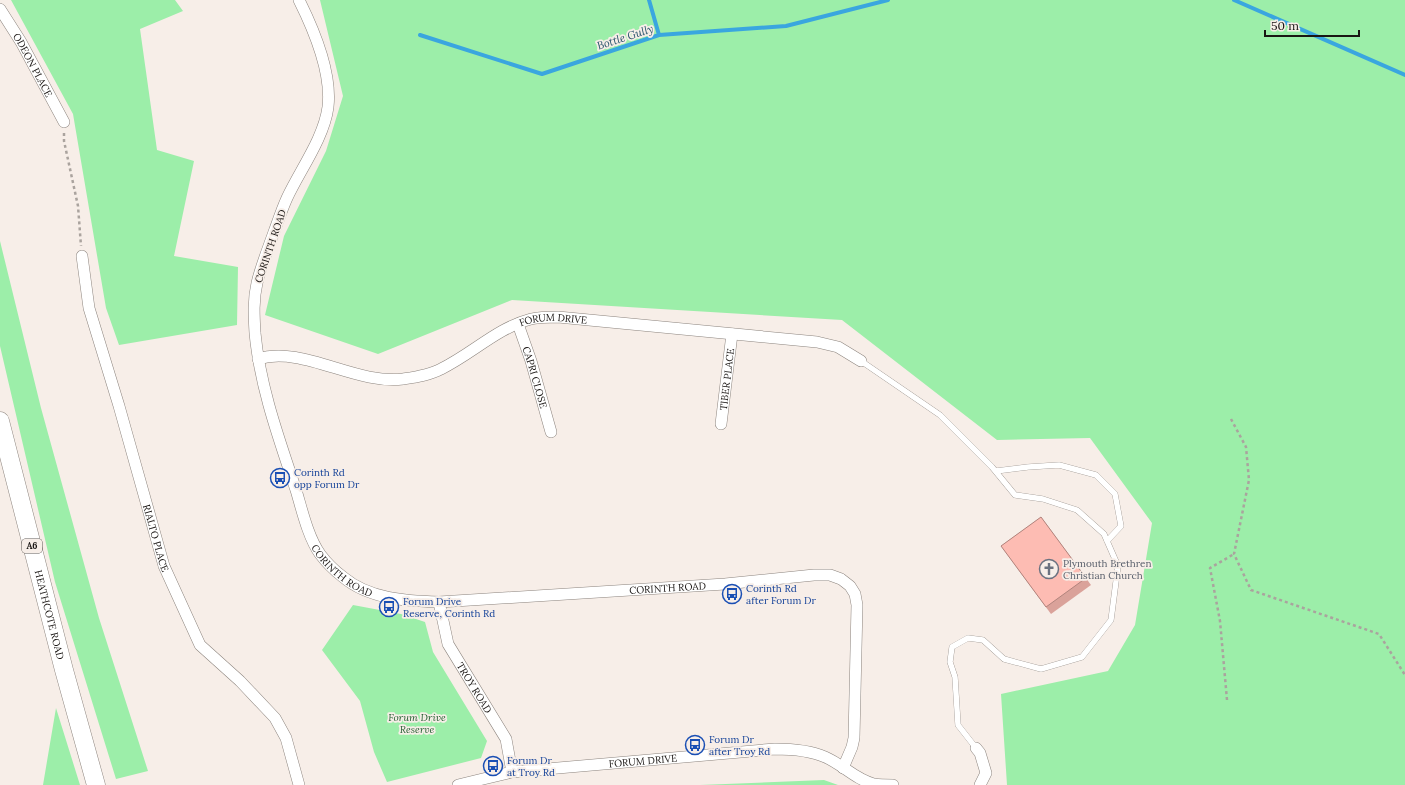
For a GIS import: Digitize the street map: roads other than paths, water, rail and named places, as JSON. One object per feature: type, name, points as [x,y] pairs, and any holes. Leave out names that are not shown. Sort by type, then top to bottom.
[{"type":"highway","name":"HEATHCOTE ROAD","points":[[0,421],[64,670],[96,785]]},
{"type":"street","name":"CORINTH ROAD","points":[[300,0],[312,28],[327,74],[329,93],[328,109],[318,139],[286,199],[257,283],[253,309],[258,359],[264,386],[278,437],[311,535],[320,554],[344,578],[364,590],[388,598],[412,601],[439,602],[725,584],[814,575],[830,575],[841,579],[850,586],[855,594],[857,605],[854,738],[852,747],[843,768]]},
{"type":"street","name":"ODEON PLACE","points":[[0,9],[64,122]]},
{"type":"street","name":"RIALTO PLACE","points":[[82,256],[88,308],[120,406],[164,566],[200,645],[240,681],[275,718],[286,738],[299,785]]},
{"type":"street","name":"FORUM DRIVE","points":[[258,359],[267,356],[282,356],[364,376],[384,379],[401,379],[421,376],[440,370],[459,360],[504,330],[518,324],[531,319],[558,317],[828,344],[849,352],[862,360]]},
{"type":"street","name":"CAPRI CLOSE","points":[[518,324],[551,432]]},
{"type":"street","name":"TIBER PLACE","points":[[721,424],[732,334]]},
{"type":"street","name":"TROY ROAD","points":[[439,602],[448,644],[506,740],[512,772]]},
{"type":"street","points":[[976,748],[980,753],[986,773],[980,785]]},
{"type":"street","name":"FORUM DRIVE","points":[[458,785],[512,772],[775,749],[791,749],[809,752],[825,757],[864,780],[875,784],[893,785]]},
{"type":"lane","points":[[862,360],[940,415],[996,472],[1015,495],[1044,499],[1076,510],[1104,534],[1118,566],[1111,620],[1082,657],[1041,669],[1004,659],[983,640],[968,638],[952,647],[950,662],[955,677],[958,725],[976,748]]},
{"type":"lane","points":[[996,472],[1028,467],[1058,465],[1096,475],[1115,494],[1121,526],[1107,541]]},
{"type":"waterway","points":[[649,0],[659,35]]},
{"type":"waterway","name":"Bottle Gully","points":[[420,35],[542,74],[659,35],[786,26],[888,0]]},
{"type":"waterway","name":"Bottle Gully","points":[[1234,0],[1405,75]]},
{"type":"place","name":"Corinth Rd opp Forum Dr","points":[[280,478]]},
{"type":"place","name":"Plymouth Brethren Christian Church","points":[[1049,569]]},
{"type":"place","name":"Corinth Rd after Forum Dr","points":[[732,594]]},
{"type":"place","name":"Forum Drive Reserve, Corinth Rd","points":[[389,607]]},
{"type":"place","name":"Forum Dr after Troy Rd","points":[[695,745]]},
{"type":"place","name":"Forum Dr at Troy Rd","points":[[493,766]]},
{"type":"park label","name":"Forum Drive Reserve","points":[[417,722]]}]
